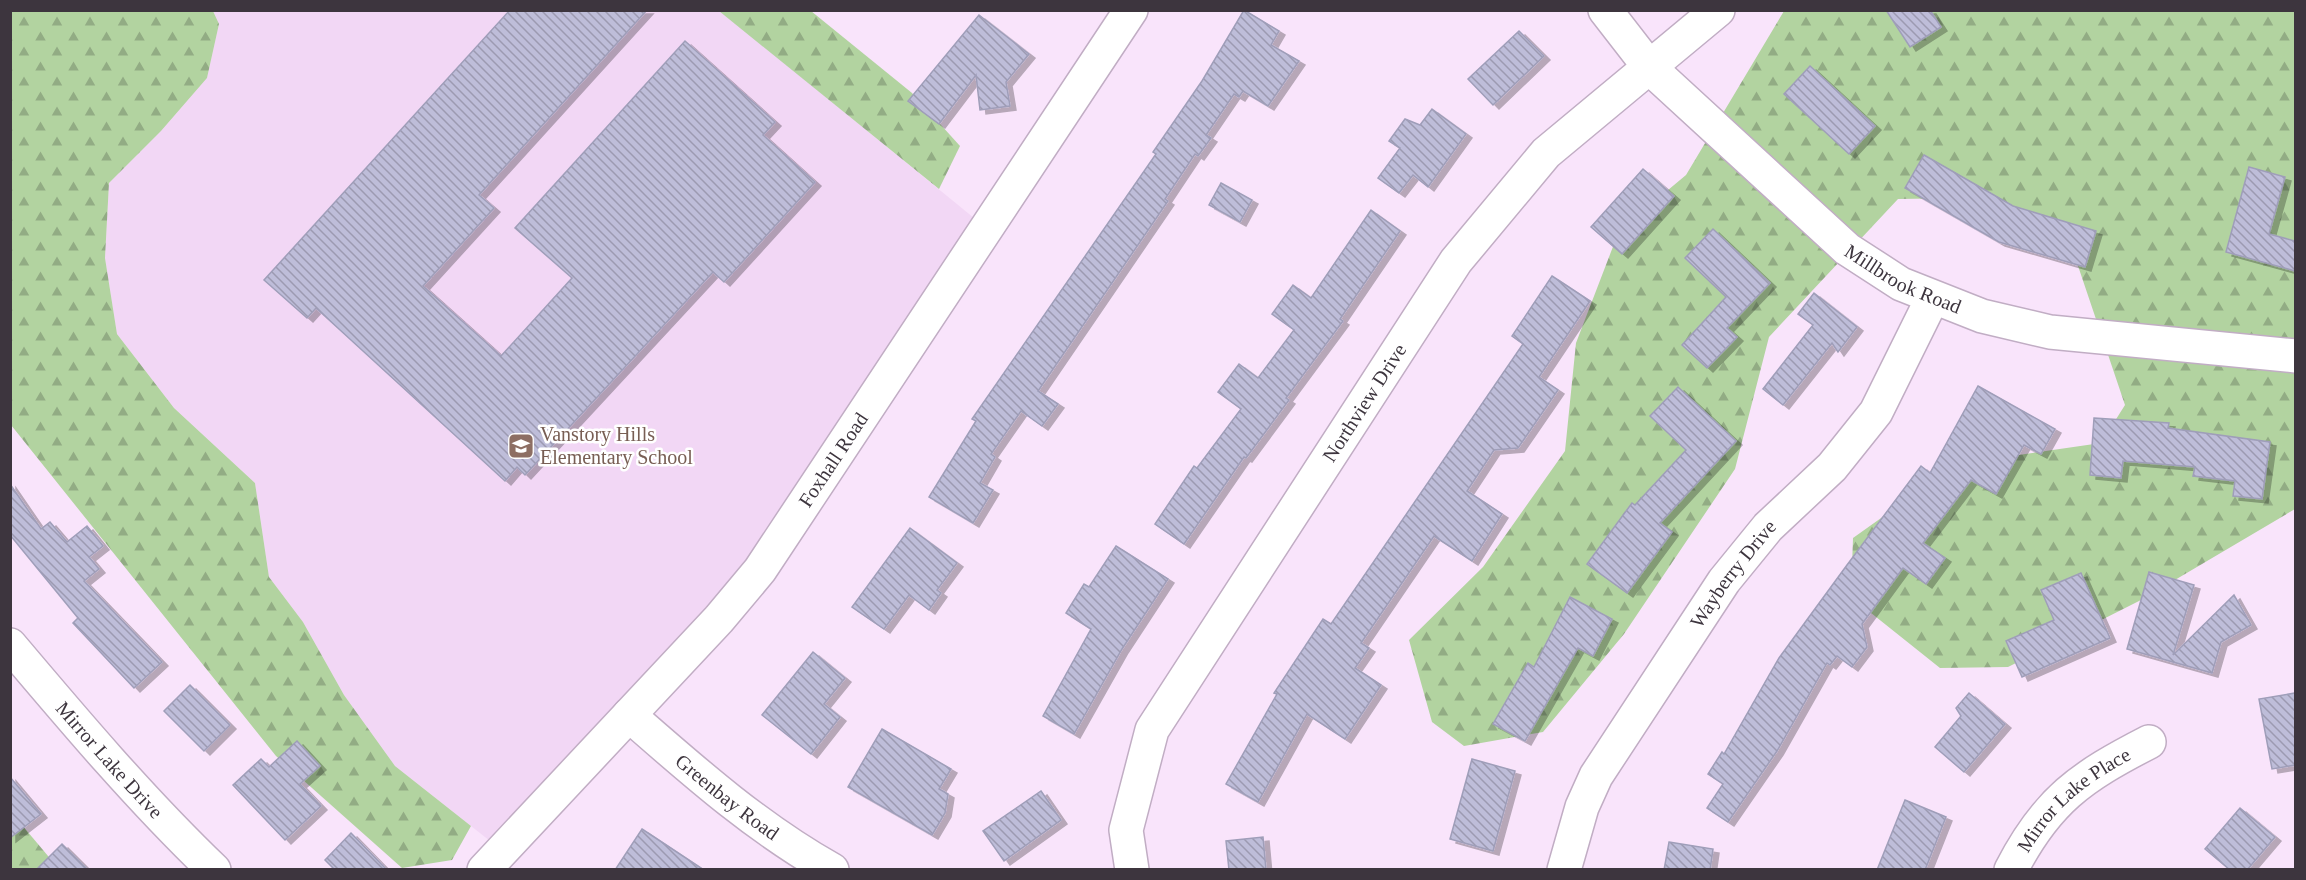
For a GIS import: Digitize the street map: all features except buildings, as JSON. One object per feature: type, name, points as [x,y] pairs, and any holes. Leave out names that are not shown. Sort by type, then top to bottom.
[{"type":"street","name":"Millbrook Road","points":[[1605,10],[1650,68],[1847,249],[1901,284],[1932,299],[1982,316],[2050,332],[2295,356]]},
{"type":"street","name":"Northview Drive","points":[[1132,870],[1126,830],[1152,730],[1456,261],[1546,153],[1718,10]]},
{"type":"street","name":"Foxhall Road","points":[[484,870],[719,619],[760,570],[1116,16]]},
{"type":"street","name":"Wayberry Drive","points":[[1564,870],[1582,807],[1596,776],[1724,581],[1767,527],[1840,458],[1876,412],[1932,299]]},
{"type":"street","name":"Mirror Lake Drive","points":[[10,645],[57,702],[155,810],[214,870]]},
{"type":"street","name":"Greenbay Road","points":[[629,715],[714,789],[770,831],[832,870]]},
{"type":"street","name":"Mirror Lake Place","points":[[2011,870],[2028,838],[2051,806],[2097,769],[2150,742]]},
{"type":"shaded area","name":"Vanstory Hills Elementary School","points":[[719,10],[974,218],[759,550],[624,705],[490,841],[395,766],[344,695],[303,622],[269,577],[255,483],[174,408],[117,334],[105,258],[109,183],[161,131],[207,78],[219,24],[213,11]]},
{"type":"green space","points":[[10,11],[213,11],[219,24],[207,78],[161,131],[109,183],[105,258],[117,334],[174,408],[255,483],[269,577],[303,622],[344,695],[395,766],[471,826],[452,860],[402,868],[276,756],[11,425]]},
{"type":"green space","points":[[719,11],[811,11],[912,93],[960,146],[939,189]]},
{"type":"green space","points":[[1784,11],[2295,11],[2295,509],[2141,600],[2008,667],[1940,668],[1851,597],[1853,538],[1957,464],[2101,443],[2125,405],[2075,257],[1966,198],[1898,199],[1769,337],[1735,469],[1624,634],[1543,732],[1464,746],[1432,722],[1409,640],[1483,567],[1565,451],[1576,343],[1619,231],[1686,175]]},
{"type":"green space","points":[[11,812],[59,869],[11,869]]},
{"type":"place","name":"Vanstory Hills Elementary School","points":[[521,446]]}]
